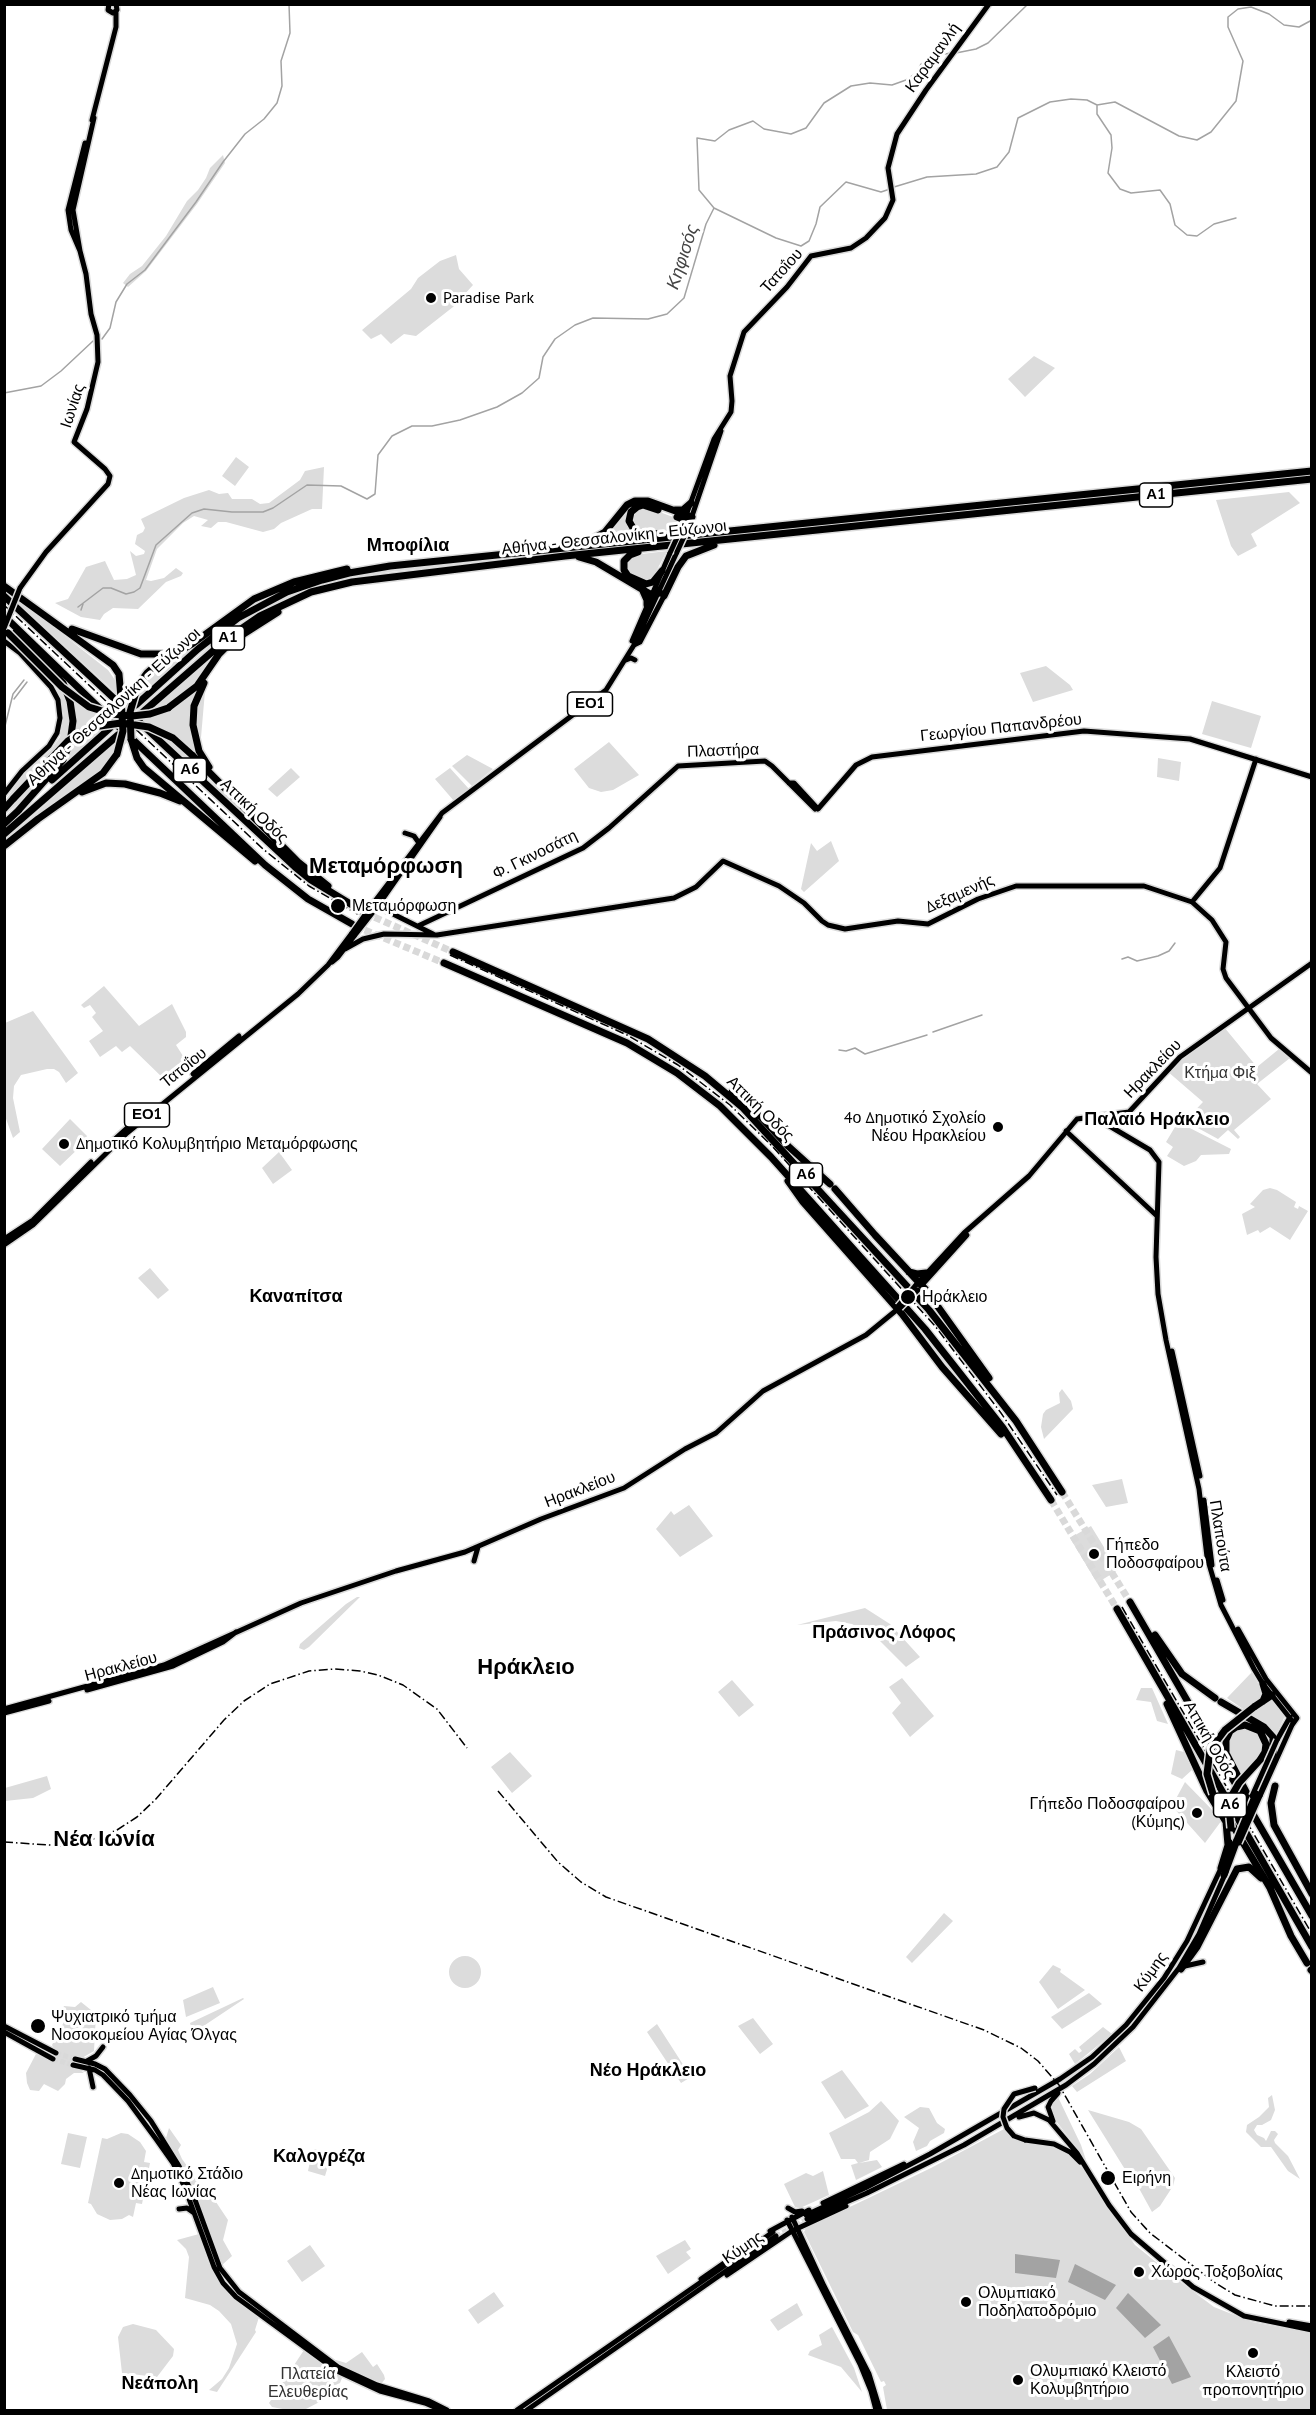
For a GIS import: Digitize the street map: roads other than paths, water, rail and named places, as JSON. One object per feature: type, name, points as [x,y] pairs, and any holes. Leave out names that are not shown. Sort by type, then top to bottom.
[{"type":"highway","name":"Αθήνα - Θεσσαλονίκη - Εύζωνοι","points":[[4,824],[222,629],[275,597],[322,580],[390,566],[1311,471]]},
{"type":"highway","name":"Αθήνα - Θεσσαλονίκη - Εύζωνοι","points":[[4,834],[212,651],[243,627],[288,601],[327,587],[366,579],[565,556],[1311,479]]},
{"type":"highway","points":[[561,548],[600,536],[627,505],[635,501],[648,501],[687,522]]},
{"type":"highway","points":[[671,536],[638,532],[631,527],[629,519],[633,509],[643,506],[673,513],[683,510],[691,503]]},
{"type":"highway","points":[[673,513],[679,520],[687,522]]},
{"type":"highway","points":[[565,556],[592,560],[641,589],[659,595],[681,561],[694,552],[737,539]]},
{"type":"highway","points":[[655,547],[628,556],[624,561],[624,570],[631,578],[646,584],[656,579],[662,571]]},
{"type":"highway","points":[[329,911],[292,891],[144,768],[134,751],[130,712],[138,685],[150,669],[200,639],[242,606],[273,591],[325,573],[390,566]]},
{"type":"highway","points":[[674,575],[682,580]]},
{"type":"highway","points":[[4,586],[116,668],[121,691],[123,731],[117,754],[103,772],[4,846]]},
{"type":"highway","points":[[4,628],[62,687],[89,707],[112,714],[132,716],[150,714],[168,708],[193,689],[231,642],[253,627],[327,587]]},
{"type":"highway","points":[[641,589],[646,597],[647,605]]},
{"type":"highway","name":"Αττική Οδός","points":[[4,596],[278,852],[311,880],[362,911],[304,867],[248,813]]},
{"type":"highway","points":[[4,618],[58,675],[70,701],[73,721],[70,743],[63,760],[17,812]]},
{"type":"highway","name":"Αττική Οδός","points":[[4,618],[265,865],[308,899],[352,924]]},
{"type":"highway","points":[[56,622],[84,635],[141,654],[154,656],[178,652]]},
{"type":"highway","points":[[222,652],[194,706],[193,725],[203,759],[248,813]]},
{"type":"highway","points":[[4,809],[68,741],[99,726],[121,723],[149,727],[173,738],[248,813]]},
{"type":"highway","points":[[68,798],[106,783],[125,783],[160,793],[192,807]]},
{"type":"highway","name":"Αττική Οδός","points":[[453,952],[631,1030],[672,1053],[724,1091],[780,1146],[928,1310],[1016,1421],[1062,1492]]},
{"type":"highway","name":"Αττική Οδός","points":[[444,963],[636,1048],[700,1089],[748,1133],[924,1329],[980,1399],[1052,1500]]},
{"type":"highway","points":[[672,1053],[696,1065],[755,1111],[833,1186],[907,1271],[1007,1404],[1016,1421]]},
{"type":"highway","points":[[748,1133],[803,1202],[899,1307],[942,1367],[1028,1464]]},
{"type":"highway","points":[[907,1271],[917,1274],[926,1273]]},
{"type":"highway","name":"Αττική Οδός","points":[[1259,1793],[1272,1758],[1273,1737],[1264,1727],[1218,1700],[1182,1674],[1131,1601],[1311,1916]]},
{"type":"highway","name":"Αττική Οδός","points":[[1117,1609],[1311,1947]]},
{"type":"highway","points":[[1148,1662],[1201,1780],[1226,1822],[1228,1845]]},
{"type":"highway","points":[[1263,1684],[1266,1694],[1263,1701]]},
{"type":"highway","points":[[1275,1695],[1254,1707],[1225,1730],[1210,1750],[1207,1774],[1213,1794],[1248,1849],[1273,1894],[1291,1936],[1310,1968]]},
{"type":"highway","points":[[1223,1872],[1230,1828],[1229,1807],[1232,1795],[1239,1783],[1260,1760],[1266,1746],[1262,1733],[1253,1726],[1245,1725],[1232,1730],[1226,1740],[1227,1753],[1269,1842]]},
{"type":"highway","points":[[1275,1786],[1270,1803],[1274,1825],[1311,1894]]},
{"type":"highway","points":[[1223,1872],[1259,1793]]},
{"type":"highway","points":[[1182,1969],[1197,1947],[1237,1869],[1245,1866],[1253,1869],[1273,1894]]},
{"type":"main road","name":"Καραμανλή","points":[[900,129],[989,4]]},
{"type":"main road","points":[[108,7],[116,8]]},
{"type":"main road","points":[[108,7],[116,24]]},
{"type":"main road","name":"Ιωνίας","points":[[4,628],[20,588],[46,552],[108,484],[110,476],[74,442],[87,409],[97,373],[98,343],[73,210],[116,24],[116,8]]},
{"type":"main road","points":[[907,118],[906,123],[910,128]]},
{"type":"main road","name":"Τατοΐου","points":[[659,595],[662,571],[687,522],[691,503],[715,438],[731,412],[732,370],[738,344],[746,328],[787,287],[811,256],[851,248],[866,238],[887,215],[892,207],[889,159],[900,129]]},
{"type":"main road","name":"Τατοΐου","points":[[442,813],[601,695],[612,683],[633,647],[633,639],[647,605],[659,595],[721,430]]},
{"type":"main road","points":[[633,647],[640,642],[659,595]]},
{"type":"main road","points":[[4,641],[20,653],[51,687],[58,700],[60,718],[57,733],[49,746],[22,771],[4,794]]},
{"type":"main road","points":[[626,660],[631,658],[635,660]]},
{"type":"main road","name":"Γεωργίου Παπανδρέου","points":[[792,783],[817,810],[856,765],[872,757],[1094,731],[1190,739],[1311,777]]},
{"type":"main road","points":[[1256,759],[1220,868],[1192,902],[1212,920],[1225,938],[1224,975],[1247,1009],[1271,1038],[1311,1073]]},
{"type":"main road","name":"Πλαστήρα","points":[[678,766],[758,761],[768,763],[792,783]]},
{"type":"main road","name":"Φ. Γκινοσάτη","points":[[418,926],[583,848],[609,828],[678,766]]},
{"type":"main road","name":"ΕΟ1","points":[[375,906],[442,813]]},
{"type":"main road","name":"ΕΟ1","points":[[328,964],[437,825],[442,813]]},
{"type":"main road","points":[[405,833],[414,836],[419,843]]},
{"type":"main road","name":"Δεξαμενής","points":[[437,935],[674,898],[696,887],[723,861],[779,886],[804,903],[828,926],[845,929],[898,921],[928,924],[987,895],[1016,885],[1144,886],[1192,902]]},
{"type":"main road","points":[[375,906],[437,935]]},
{"type":"main road","name":"ΕΟ1","points":[[328,964],[345,949],[353,934]]},
{"type":"main road","points":[[345,949],[363,939],[384,934],[437,935]]},
{"type":"main road","name":"Ηρακλείου","points":[[918,1286],[926,1273],[1029,1176],[1066,1131],[1080,1118],[1125,1114],[1132,1110],[1177,1059],[1311,963]]},
{"type":"main road","name":"Τατοΐου","points":[[4,1239],[33,1220],[124,1130],[302,988],[328,964]]},
{"type":"main road","name":"Τατοΐου","points":[[4,1245],[38,1221],[127,1132],[298,994],[302,988]]},
{"type":"main road","name":"Πλαπούτα","points":[[1096,1116],[1156,1155],[1160,1168],[1157,1281],[1166,1335],[1202,1482],[1211,1557],[1217,1583],[1234,1624],[1275,1695]]},
{"type":"main road","points":[[1066,1131],[1157,1216]]},
{"type":"main road","name":"Ηρακλείου","points":[[4,1712],[173,1666],[223,1642],[238,1631],[316,1597],[478,1547],[541,1519],[633,1483],[685,1449],[716,1433],[766,1389],[866,1335],[899,1307],[970,1230]]},
{"type":"main road","name":"Πλαπούτα","points":[[1180,1394],[1199,1489],[1207,1557],[1214,1584],[1224,1611],[1263,1684],[1294,1718]]},
{"type":"main road","points":[[474,1561],[478,1547]]},
{"type":"main road","points":[[1237,1840],[1277,1740],[1294,1718]]},
{"type":"main road","points":[[1259,1793],[1294,1718]]},
{"type":"main road","name":"Κύμης","points":[[686,2297],[712,2270],[790,2219],[867,2193],[993,2129],[1066,2085],[1123,2038],[1173,1977],[1198,1935],[1223,1872]]},
{"type":"main road","name":"Κύμης","points":[[806,2215],[865,2188],[930,2154],[1060,2079],[1092,2056],[1120,2031],[1148,2000],[1182,1950],[1223,1872]]},
{"type":"main road","points":[[1173,1977],[1189,1964],[1203,1962]]},
{"type":"main road","points":[[4,2026],[55,2056],[4,2032]]},
{"type":"main road","points":[[103,2047],[96,2056],[74,2062],[103,2075],[145,2123],[175,2167],[214,2267],[236,2297],[337,2371],[372,2388],[425,2403],[441,2410]]},
{"type":"main road","points":[[84,2061],[100,2066],[111,2074],[140,2106],[164,2140],[194,2197],[216,2260],[236,2289],[344,2370],[377,2385],[429,2401],[447,2410]]},
{"type":"main road","points":[[89,2068],[93,2087]]},
{"type":"main road","points":[[1060,2079],[1014,2094],[1007,2101],[1003,2112],[1004,2120],[1008,2130],[1017,2138],[1047,2142],[1062,2147],[1089,2171]]},
{"type":"main road","points":[[1066,2085],[1052,2098],[1048,2107],[1051,2118],[1125,2227],[1144,2247],[1202,2293],[1238,2312],[1268,2322],[1310,2328]]},
{"type":"main road","points":[[993,2129],[1024,2115],[1034,2114],[1047,2119],[1064,2137]]},
{"type":"main road","name":"Κύμης","points":[[806,2215],[922,2155],[930,2154]]},
{"type":"main road","name":"Κύμης","points":[[515,2410],[686,2297],[709,2287],[783,2236],[924,2169],[943,2156]]},
{"type":"main road","points":[[880,2172],[895,2169]]},
{"type":"main road","points":[[179,2209],[187,2208],[195,2214]]},
{"type":"main road","points":[[788,2208],[806,2215]]},
{"type":"main road","points":[[790,2219],[794,2232],[869,2374],[878,2410]]},
{"type":"main road","name":"Κύμης","points":[[527,2410],[775,2234]]},
{"type":"main road","name":"Κύμης","points":[[515,2410],[554,2385]]},
{"type":"waterway","points":[[102,339],[110,328],[116,302],[127,284],[145,270],[245,134],[264,119],[277,103],[282,86],[281,61],[290,33],[289,4]]},
{"type":"waterway","points":[[956,53],[976,49],[988,43],[1028,4]]},
{"type":"waterway","name":"Κηφισός","points":[[894,187],[927,177],[976,174],[997,167],[1009,152],[1018,118],[1050,102],[1071,99],[1087,100],[1097,105],[1115,102],[1179,136],[1197,140],[1211,132],[1236,101],[1243,61],[1228,27],[1228,17],[1238,9],[1251,7],[1269,14],[1284,25],[1299,27],[1312,20]]},
{"type":"waterway","points":[[714,208],[699,190],[697,138],[715,141],[729,130],[753,121],[764,129],[791,134],[806,128],[824,103],[851,86],[870,83],[892,85],[916,73],[921,64],[933,56],[951,53]]},
{"type":"waterway","points":[[1097,105],[1097,114],[1111,135],[1112,148],[1108,173],[1120,189],[1131,193],[1160,190],[1170,204],[1175,225],[1187,235],[1197,236],[1214,224],[1236,218]]},
{"type":"waterway","name":"Κηφισός","points":[[78,607],[103,588],[111,588],[126,594],[140,588],[156,545],[192,513],[204,509],[263,512],[273,508],[307,485],[341,486],[367,499],[375,494],[378,455],[392,436],[412,426],[432,426],[460,420],[497,407],[522,393],[539,378],[543,357],[555,339],[575,325],[593,318],[648,319],[667,314],[684,298],[706,224],[714,208],[776,238],[801,246],[809,241],[820,207],[846,182],[881,192],[890,189]]},
{"type":"waterway","points":[[4,393],[41,386],[93,341]]},
{"type":"waterway","name":"Κηφισός","points":[[81,610],[83,604]]},
{"type":"waterway","name":"Κηφισός","points":[[4,730],[13,694],[24,680]]},
{"type":"waterway","name":"Κηφισός","points":[[14,699],[27,682]]},
{"type":"waterway","points":[[1122,959],[1128,957],[1137,961],[1158,956],[1169,951],[1175,943]]},
{"type":"waterway","points":[[933,1032],[982,1015]]},
{"type":"waterway","points":[[839,1050],[846,1051],[855,1048],[865,1054],[927,1035]]},
{"type":"tunnel","points":[[365,913],[453,952]]},
{"type":"tunnel","points":[[355,926],[444,963]]},
{"type":"tunnel","points":[[1062,1492],[1130,1602]]},
{"type":"tunnel","points":[[1051,1500],[1117,1609]]},
{"type":"tunnel","points":[[56,2053],[75,2059]]},
{"type":"tunnel","points":[[53,2059],[73,2065]]},
{"type":"tunnel","points":[[776,2236],[807,2219]]},
{"type":"railway","points":[[4,605],[263,849],[309,886],[359,915]]},
{"type":"railway","points":[[450,955],[627,1035],[678,1065],[730,1105],[772,1146],[935,1326],[1001,1413],[1057,1495]]},
{"type":"railway","points":[[1122,1607],[1312,1934]]},
{"type":"railway","points":[[4,1842],[64,1846],[85,1842],[117,1830],[137,1817],[155,1800],[224,1720],[244,1701],[270,1684],[309,1671],[335,1669],[360,1671],[403,1685],[437,1709],[467,1748]]},
{"type":"railway","points":[[498,1791],[558,1862],[581,1882],[606,1897],[984,2030],[1021,2048],[1038,2061],[1059,2085],[1131,2212],[1150,2233],[1214,2282],[1235,2295],[1275,2306],[1312,2306]]},
{"type":"place","name":"Paradise Park","points":[[431,298]]},
{"type":"place","name":"Μεταμόρφωση","points":[[338,906]]},
{"type":"place","name":"4ο Δημοτικό Σχολείο Νέου Ηρακλείου","points":[[998,1127]]},
{"type":"place","name":"Δημοτικό Κολυμβητήριο Μεταμόρφωσης","points":[[64,1144]]},
{"type":"place","name":"Ηράκλειο","points":[[908,1297]]},
{"type":"place","name":"Γήπεδο Ποδοσφαίρου","points":[[1094,1554]]},
{"type":"place","name":"Γήπεδο Ποδοσφαίρου (Κύμης)","points":[[1197,1813]]},
{"type":"place","name":"Ψυχιατρικό τμήμα Νοσοκομείου Αγίας Όλγας","points":[[38,2026]]},
{"type":"place","name":"Ειρήνη","points":[[1108,2178]]},
{"type":"place","name":"Δημοτικό Στάδιο Νέας Ιωνίας","points":[[119,2183]]},
{"type":"place","name":"Χώρος Τοξοβολίας","points":[[1139,2272]]},
{"type":"place","name":"Ολυμπιακό Ποδηλατοδρόμιο","points":[[966,2302]]},
{"type":"place","name":"Κλειστό προπονητήριο","points":[[1253,2353]]},
{"type":"place","name":"Ολυμπιακό Κλειστό Κολυμβητήριο","points":[[1018,2380]]},
{"type":"district","name":"Μποφίλια","points":[[408,546]]},
{"type":"district","name":"Μεταμόρφωση","points":[[386,867]]},
{"type":"district","name":"Παλαιό Ηράκλειο","points":[[1157,1120]]},
{"type":"district","name":"Καναπίτσα","points":[[296,1297]]},
{"type":"district","name":"Πράσινος Λόφος","points":[[884,1633]]},
{"type":"district","name":"Ηράκλειο","points":[[526,1668]]},
{"type":"district","name":"Νέα Ιωνία","points":[[104,1840]]},
{"type":"district","name":"Νέο Ηράκλειο","points":[[648,2071]]},
{"type":"district","name":"Καλογρέζα","points":[[319,2157]]},
{"type":"district","name":"Νεάπολη","points":[[160,2384]]},
{"type":"park label","name":"Κτήμα Φιξ","points":[[1220,1073]]},
{"type":"park label","name":"Πλατεία Ελευθερίας","points":[[308,2383]]}]
